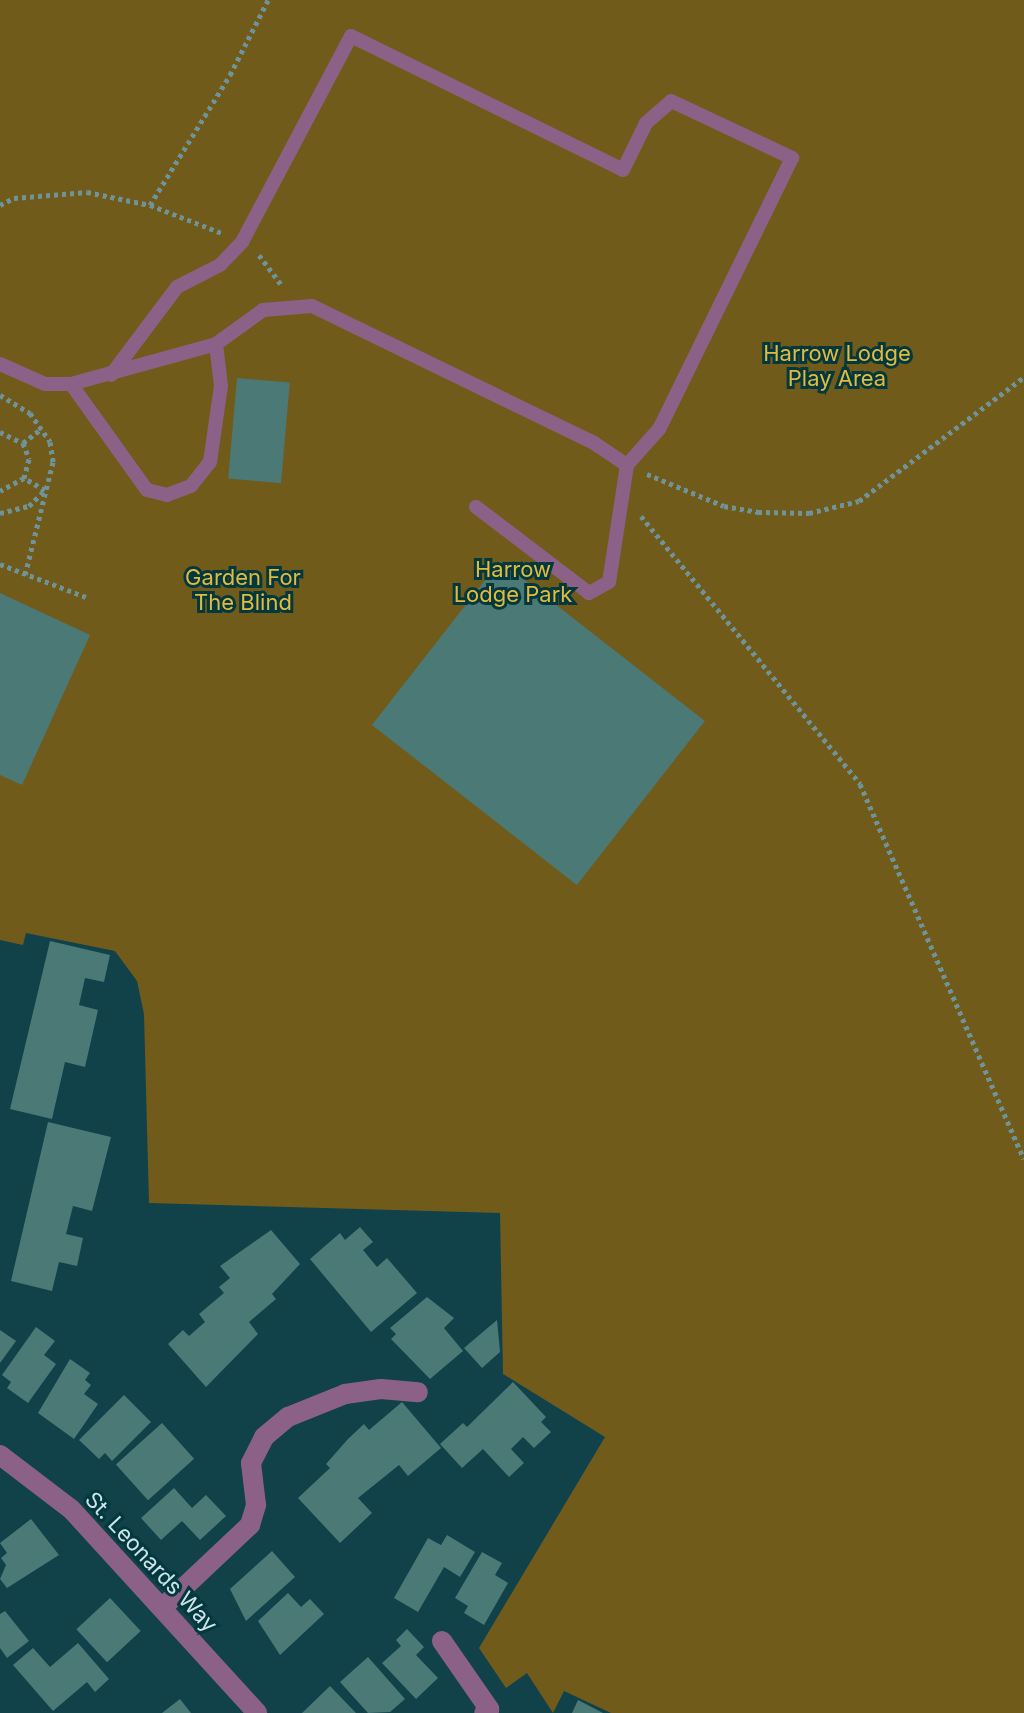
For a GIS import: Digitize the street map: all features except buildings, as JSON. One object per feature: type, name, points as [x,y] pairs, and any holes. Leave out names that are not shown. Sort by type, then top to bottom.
[{"type":"street","points":[[163,1607],[250,1525],[256,1505],[251,1463],[264,1437],[288,1417],[345,1394],[418,1392]]},
{"type":"street","name":"St. Leonards Way","points":[[0,1455],[71,1509],[257,1713]]},
{"type":"street","points":[[442,1641],[489,1709],[484,1713]]},
{"type":"lane","points":[[111,375],[177,287],[220,265],[242,242],[351,36],[623,170],[646,123],[671,101],[792,158],[659,429],[627,465],[609,582],[589,593],[476,507]]},
{"type":"lane","points":[[0,364],[45,384],[71,384],[111,375],[157,357],[216,344],[263,310],[312,306],[594,443],[627,465]]},
{"type":"lane","points":[[71,384],[147,490],[167,495],[191,486],[210,462],[221,386],[216,344]]},
{"type":"path","points":[[150,205],[230,75],[268,0]]},
{"type":"path","points":[[0,205],[14,198],[87,192],[150,205],[231,236]]},
{"type":"path","points":[[254,248],[285,290]]},
{"type":"path","points":[[627,465],[724,506],[809,513],[859,501],[1024,377]]},
{"type":"path","points":[[0,395],[30,413],[42,428],[53,462],[25,575]]},
{"type":"path","points":[[23,443],[42,428]]},
{"type":"path","points":[[0,432],[23,443],[29,459],[24,478],[0,491]]},
{"type":"path","points":[[627,465],[640,515],[860,784],[1024,1159]]},
{"type":"path","points":[[24,478],[45,490]]},
{"type":"path","points":[[0,513],[29,506],[45,490]]},
{"type":"path","points":[[0,564],[86,597]]},
{"type":"green space","name":"Harrow Lodge Park","points":[[0,0],[1024,0],[1024,1713],[611,1713],[564,1691],[553,1713],[527,1673],[506,1688],[479,1648],[605,1437],[503,1374],[500,1213],[149,1203],[144,1014],[137,981],[115,951],[26,933],[23,945],[0,940]]},
{"type":"park label","name":"Harrow Lodge Play Area","points":[[837,366]]},
{"type":"park label","name":"Garden For The Blind","points":[[243,590]]}]
